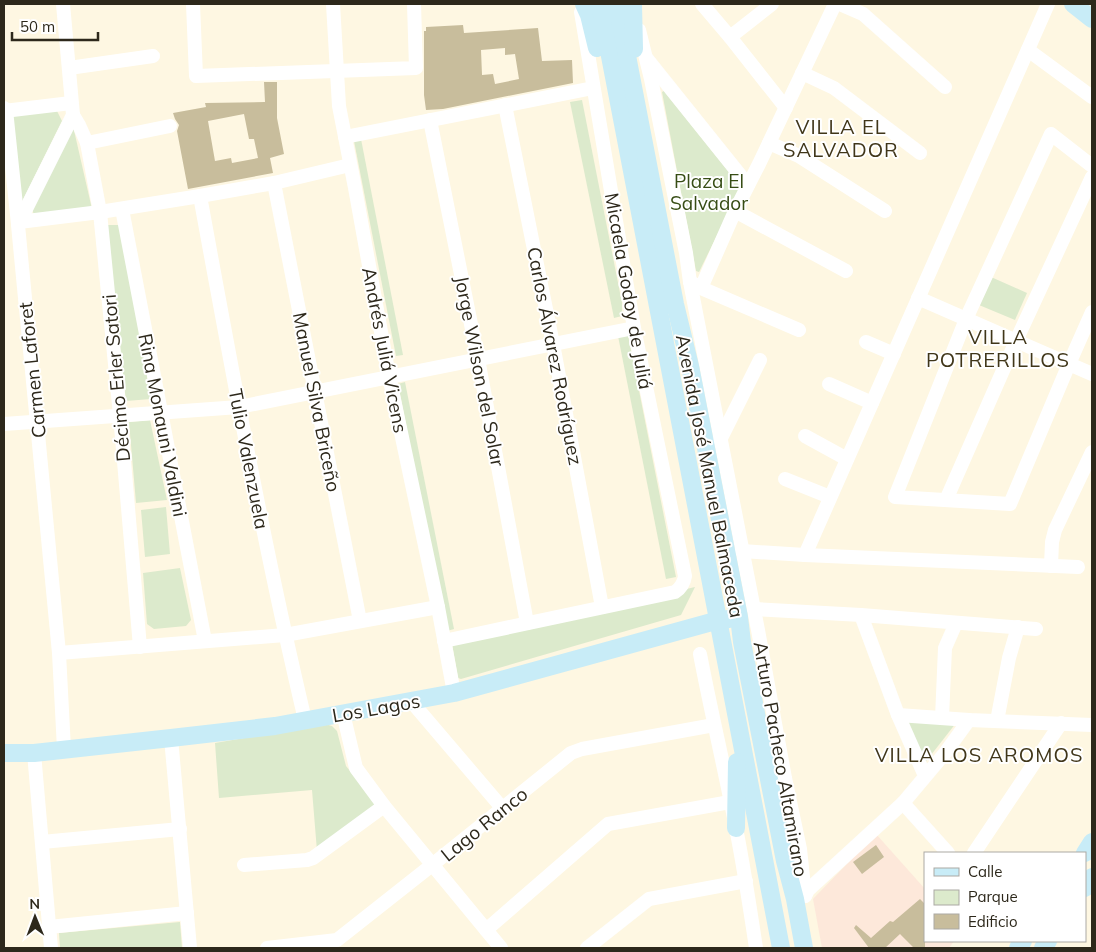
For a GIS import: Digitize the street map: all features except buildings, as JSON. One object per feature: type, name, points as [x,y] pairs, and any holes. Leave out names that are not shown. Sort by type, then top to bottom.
[{"type":"main road","points":[[584,4],[589,15],[611,101],[626,144]]},
{"type":"main road","name":"Avenida José Manuel Balmaceda","points":[[600,4],[781,948]]},
{"type":"main road","name":"Avenida José Manuel Balmaceda","points":[[617,4],[675,304],[746,613],[742,642],[785,861],[800,898],[804,946]]},
{"type":"main road","points":[[633,4],[636,104]]},
{"type":"main road","points":[[1073,4],[1092,19]]},
{"type":"main road","name":"Los Lagos","points":[[4,753],[34,753],[274,726],[411,702],[454,693],[746,613]]},
{"type":"main road","points":[[736,828],[737,754],[740,739]]},
{"type":"main road","points":[[762,851],[778,891],[785,898],[800,898]]},
{"type":"street","points":[[18,223],[72,109],[64,4]]},
{"type":"street","points":[[193,4],[196,76],[416,68],[414,4]]},
{"type":"street","name":"Andrés Juliá Vicens","points":[[333,4],[338,106],[389,376],[438,607],[454,693]]},
{"type":"street","name":"Micaela Godoy de Juliá","points":[[579,4],[634,328],[685,576],[682,585],[675,592],[602,607]]},
{"type":"street","points":[[633,4],[651,80],[684,244],[696,285],[720,440],[742,551],[746,613],[861,615],[1036,629]]},
{"type":"street","points":[[702,4],[786,108]]},
{"type":"street","points":[[730,37],[772,4]]},
{"type":"street","points":[[696,285],[769,143],[835,4]]},
{"type":"street","points":[[840,4],[863,14],[946,87]]},
{"type":"street","points":[[804,555],[1048,4]]},
{"type":"street","points":[[1028,50],[1092,97]]},
{"type":"street","points":[[69,68],[153,56]]},
{"type":"street","points":[[644,56],[748,185]]},
{"type":"street","points":[[802,73],[834,88],[920,153]]},
{"type":"street","points":[[345,137],[593,88]]},
{"type":"street","name":"Carlos Álvarez Rodríguez","points":[[505,105],[553,344],[602,607]]},
{"type":"street","points":[[4,110],[72,109]]},
{"type":"street","name":"Décimo Erler Satori","points":[[72,109],[87,143],[100,212],[140,647]]},
{"type":"street","name":"Carmen Laforet","points":[[4,110],[18,223],[59,653],[64,749]]},
{"type":"street","name":"Jorge Wilson del Solar","points":[[430,120],[478,358],[527,623]]},
{"type":"street","points":[[87,143],[170,126]]},
{"type":"street","points":[[1092,166],[1051,134],[966,319],[895,497],[1010,504],[1092,312]]},
{"type":"street","points":[[769,143],[799,156],[885,211]]},
{"type":"street","points":[[18,223],[200,196],[350,165]]},
{"type":"street","points":[[946,500],[1016,341],[1092,177]]},
{"type":"street","name":"Manuel Silva Briceño","points":[[274,182],[360,621]]},
{"type":"street","name":"Tulio Valenzuela","points":[[200,196],[239,407],[285,635],[305,720]]},
{"type":"street","name":"Rina Monauni Valdini","points":[[122,209],[205,641]]},
{"type":"street","points":[[735,211],[846,271]]},
{"type":"street","points":[[696,285],[799,330]]},
{"type":"street","points":[[918,298],[1092,374]]},
{"type":"street","points":[[4,424],[239,407],[634,328]]},
{"type":"street","points":[[866,342],[894,354]]},
{"type":"street","points":[[720,440],[760,360]]},
{"type":"street","points":[[829,384],[872,403]]},
{"type":"street","points":[[805,436],[847,459]]},
{"type":"street","points":[[1051,566],[1052,542],[1055,530],[1092,452]]},
{"type":"street","points":[[785,479],[830,497]]},
{"type":"street","points":[[742,551],[1078,567]]},
{"type":"street","points":[[59,653],[285,635],[438,607]]},
{"type":"street","points":[[444,641],[602,607]]},
{"type":"street","points":[[861,615],[898,715],[925,776]]},
{"type":"street","points":[[942,718],[944,648],[956,623]]},
{"type":"street","points":[[997,721],[1009,658],[1018,627]]},
{"type":"street","points":[[700,654],[736,828],[756,948]]},
{"type":"street","points":[[411,702],[503,809]]},
{"type":"street","points":[[343,713],[356,768],[432,866],[501,948]]},
{"type":"street","points":[[898,715],[1092,725]]},
{"type":"street","points":[[800,898],[903,803],[945,753],[969,720]]},
{"type":"street","points":[[975,852],[1061,723]]},
{"type":"street","name":"Lago Ranco","points":[[269,948],[336,940],[432,866],[571,753],[582,749],[714,725]]},
{"type":"street","points":[[171,738],[190,948]]},
{"type":"street","points":[[34,753],[51,948]]},
{"type":"street","points":[[486,930],[608,824],[730,802]]},
{"type":"street","points":[[903,803],[947,852]]},
{"type":"street","points":[[244,865],[313,858],[384,806]]},
{"type":"street","points":[[42,842],[180,828]]},
{"type":"street","points":[[587,948],[649,899],[746,882]]},
{"type":"street","points":[[49,928],[187,913]]},
{"type":"shaded area","points":[[876,834],[924,888],[924,942],[953,942],[949,948],[822,948],[813,899]]},
{"type":"green space","name":"Plaza El Salvador","points":[[664,91],[741,187],[699,272],[696,271],[662,92]]},
{"type":"green space","points":[[582,100],[622,303],[622,316],[614,318],[570,102]]},
{"type":"green space","points":[[56,109],[62,121],[19,208],[10,116]]},
{"type":"green space","points":[[73,126],[92,209],[35,217],[31,207]]},
{"type":"green space","points":[[361,139],[403,355],[396,356],[354,141]]},
{"type":"green space","points":[[106,225],[121,225],[151,399],[126,401]]},
{"type":"green space","points":[[991,277],[1027,293],[1015,320],[979,305]]},
{"type":"green space","points":[[628,335],[676,577],[666,579],[618,336]]},
{"type":"green space","points":[[405,382],[454,629],[447,631],[398,384]]},
{"type":"green space","points":[[150,420],[167,500],[136,503],[129,422]]},
{"type":"green space","points":[[166,507],[170,554],[145,557],[141,510]]},
{"type":"green space","points":[[180,568],[191,620],[186,626],[154,629],[147,624],[143,573]]},
{"type":"green space","points":[[695,587],[681,615],[461,679],[458,678],[452,644]]},
{"type":"green space","points":[[908,720],[956,723],[924,764],[905,725]]},
{"type":"green space","points":[[325,724],[332,726],[337,731],[346,766],[377,805],[317,851],[312,790],[219,798],[215,743]]},
{"type":"green space","points":[[180,922],[182,948],[60,948],[59,933]]},
{"type":"district","name":"VILLA EL SALVADOR","points":[[841,138]]},
{"type":"district","name":"VILLA POTRERILLOS","points":[[998,348]]},
{"type":"district","name":"VILLA LOS AROMOS","points":[[979,755]]}]
